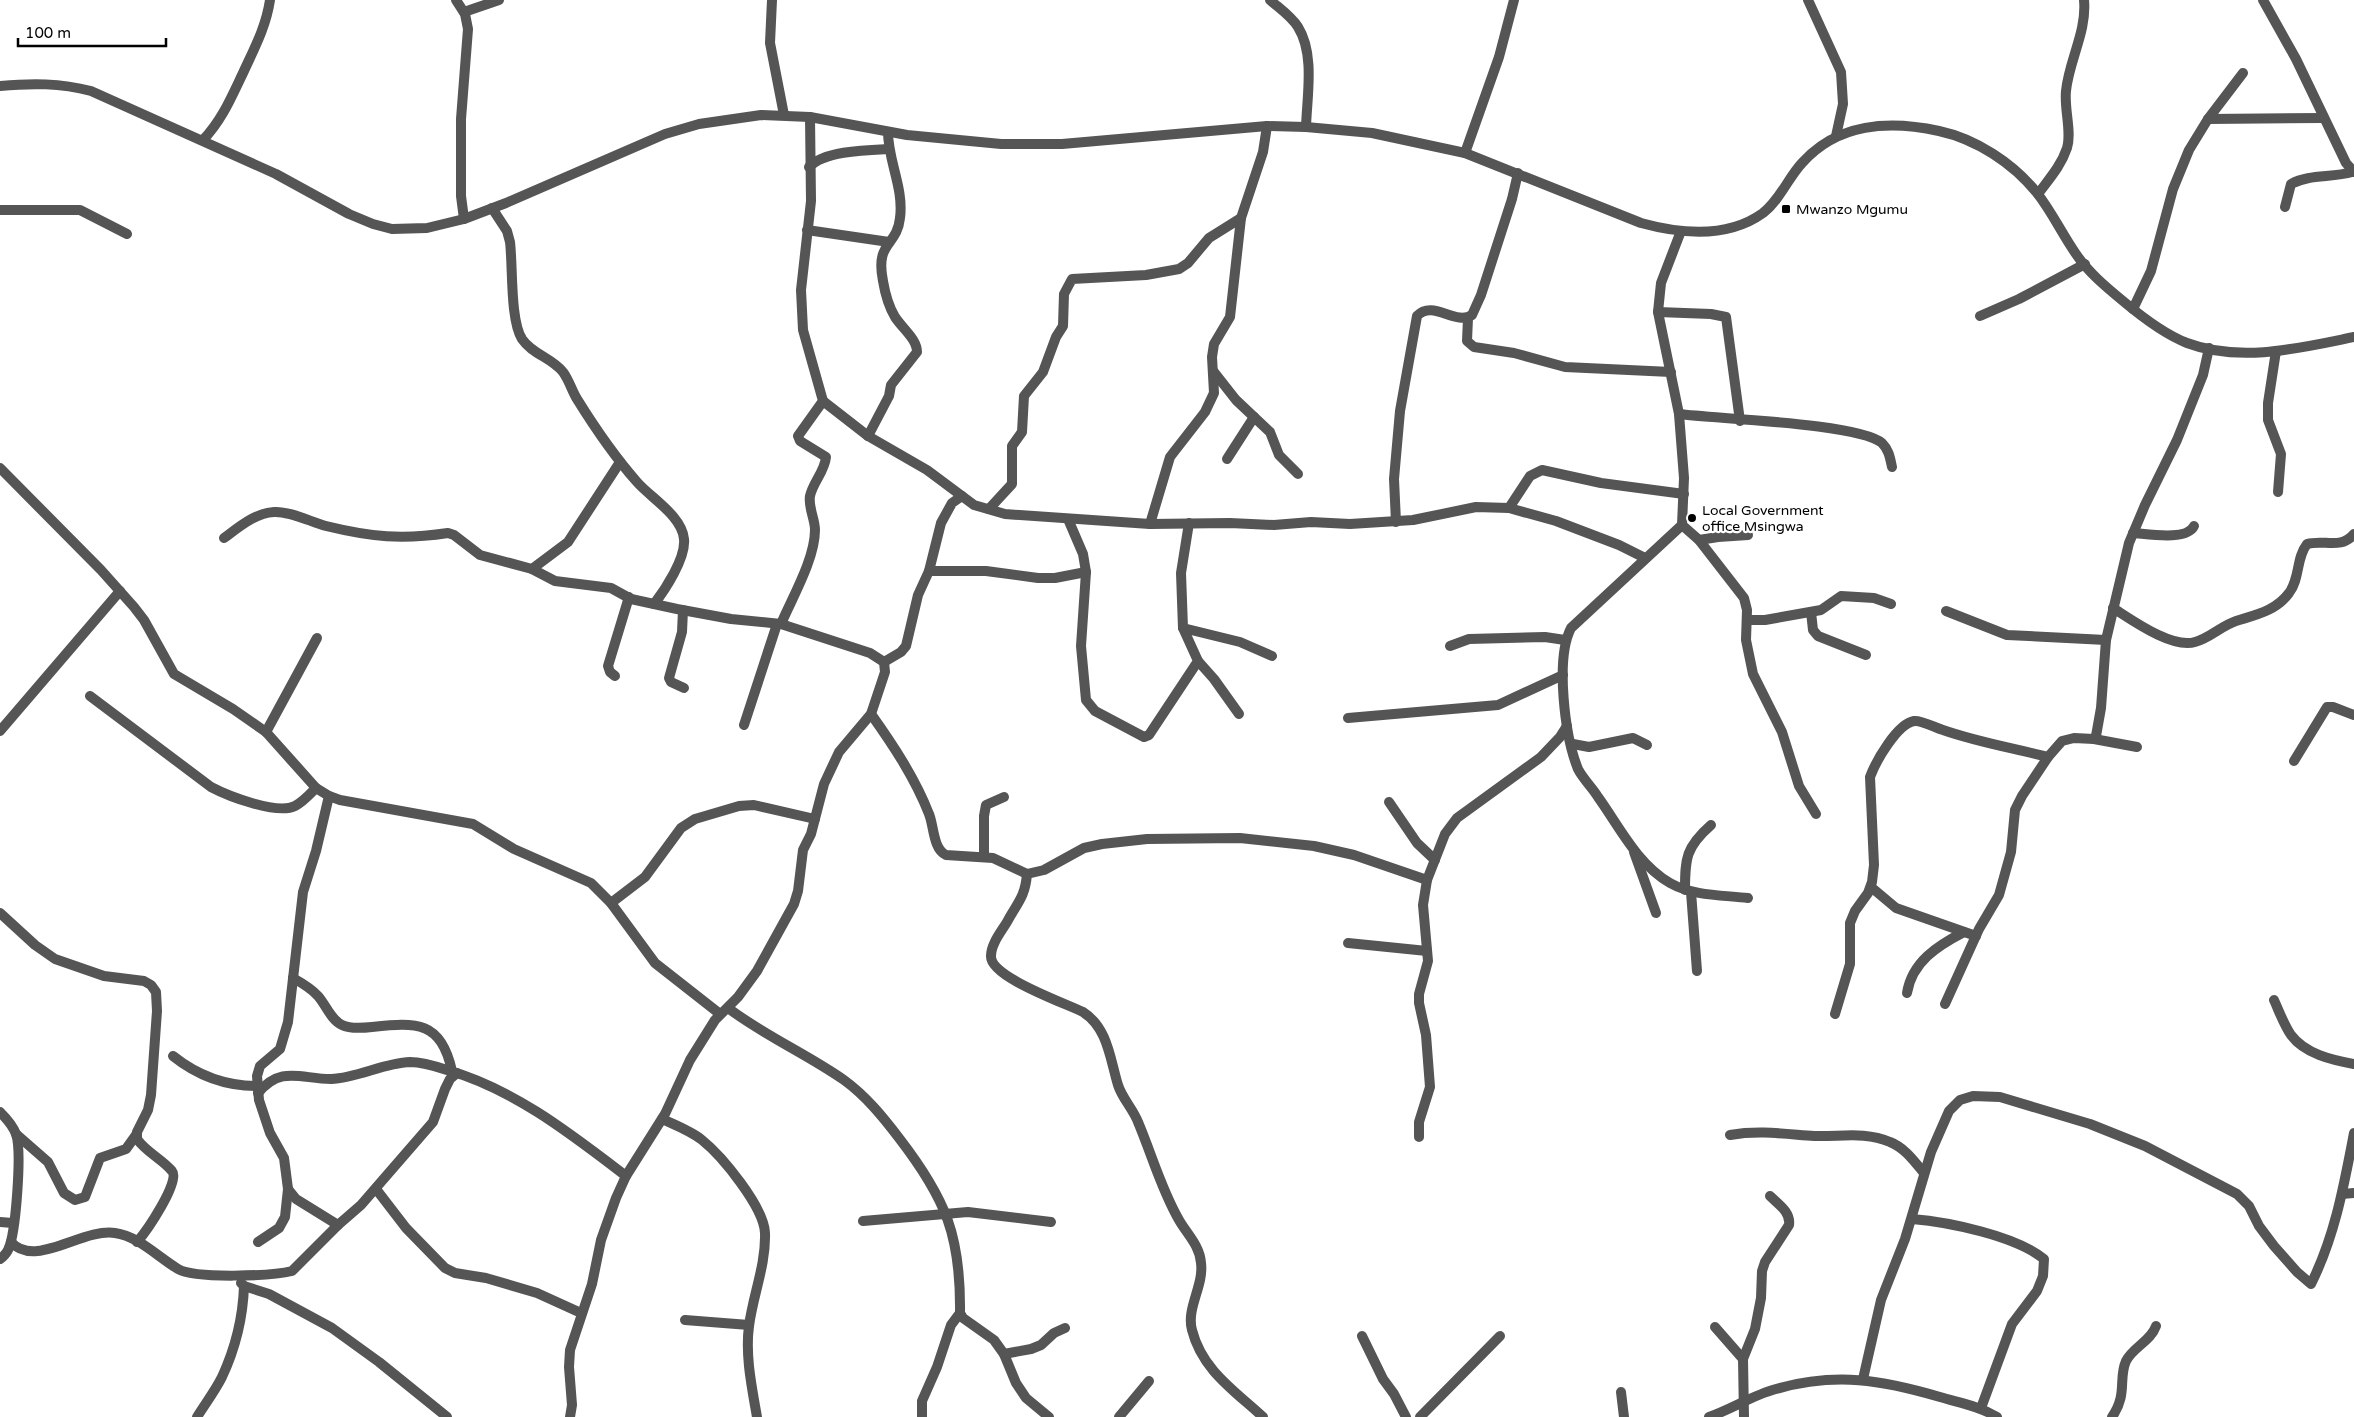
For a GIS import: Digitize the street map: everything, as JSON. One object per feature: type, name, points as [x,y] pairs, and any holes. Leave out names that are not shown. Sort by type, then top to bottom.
[{"type":"street","points":[[203,140],[216,126],[230,104],[264,28],[270,0]]},
{"type":"street","points":[[456,0],[464,12],[468,36],[461,119],[461,196],[464,218]]},
{"type":"street","points":[[464,12],[498,0]]},
{"type":"street","points":[[772,0],[770,43],[784,115]]},
{"type":"street","points":[[1270,0],[1290,18],[1302,37],[1307,64],[1306,126]]},
{"type":"street","points":[[1465,153],[1499,57],[1514,0]]},
{"type":"street","points":[[1808,0],[1841,72],[1843,104],[1836,136]]},
{"type":"street","points":[[2263,0],[2296,59],[2323,118],[2353,172],[2300,179],[2290,184],[2285,207]]},
{"type":"street","points":[[2038,194],[2062,162],[2068,146],[2069,133],[2065,104],[2066,84],[2080,37],[2086,1]]},
{"type":"street","points":[[2133,309],[2158,250],[2178,176],[2189,150],[2208,119],[2243,73]]},
{"type":"street","points":[[0,86],[42,82],[91,90],[276,174],[373,224],[392,229],[411,230],[464,218],[492,208],[665,134],[730,118],[784,115],[810,117],[888,132],[964,142],[1062,144],[1267,126],[1306,126],[1372,133],[1465,153],[1640,223],[1668,231],[1725,230],[1763,212],[1777,198],[1801,164],[1820,146],[1836,136],[1859,128],[1911,126],[1940,131],[1968,140],[2001,159],[2023,176],[2038,194],[2077,256],[2099,280],[2133,309],[2166,333],[2186,343],[2249,353],[2276,351],[2354,338]]},
{"type":"street","points":[[810,117],[810,201],[801,290],[803,330],[823,401],[868,436],[927,470],[974,505],[1021,516],[1150,524],[1350,524],[1396,522],[1430,518],[1476,507],[1509,508],[1564,524],[1619,545],[1645,558]]},
{"type":"street","points":[[2208,119],[2323,118]]},
{"type":"street","points":[[1150,524],[1170,458],[1211,401],[1214,393],[1212,357],[1214,344],[1230,317],[1241,218],[1263,152],[1267,126]]},
{"type":"street","points":[[868,436],[889,396],[891,385],[917,352],[913,340],[894,315],[883,282],[881,256],[898,229],[901,208],[899,184],[888,148],[888,132]]},
{"type":"street","points":[[809,167],[816,160],[828,156],[888,148]]},
{"type":"street","points":[[1518,173],[1512,199],[1476,310],[1468,318],[1467,341],[1474,347],[1514,353],[1564,367],[1671,372]]},
{"type":"street","points":[[492,208],[507,231],[510,242],[516,324],[522,340],[564,373],[575,396],[620,462],[679,525],[684,539],[682,552],[671,577],[654,604]]},
{"type":"street","points":[[0,210],[80,210],[127,234]]},
{"type":"street","points":[[989,509],[1012,484],[1012,446],[1022,432],[1024,396],[1043,372],[1056,337],[1063,326],[1064,294],[1072,278],[1146,275],[1179,269],[1188,262],[1209,238],[1241,218]]},
{"type":"street","points":[[806,230],[889,242]]},
{"type":"street","points":[[1681,232],[1661,283],[1658,312],[1679,414],[1684,494],[1682,525],[1571,628],[1565,640],[1563,675],[1567,726],[1579,772],[1632,846],[1657,874],[1688,891],[1748,898]]},
{"type":"street","points":[[1980,316],[2019,299],[2085,264]]},
{"type":"street","points":[[1396,522],[1394,479],[1400,411],[1417,316],[1422,311],[1429,310],[1468,318]]},
{"type":"street","points":[[1658,312],[1711,314],[1726,317],[1740,421]]},
{"type":"street","points":[[2094,739],[2101,708],[2106,640],[2133,533],[2177,440],[2203,375],[2209,348]]},
{"type":"street","points":[[2276,351],[2268,403],[2268,420],[2281,454],[2278,492]]},
{"type":"street","points":[[1214,371],[1224,387],[1273,436],[1279,455],[1298,474]]},
{"type":"street","points":[[744,725],[779,624],[812,548],[815,529],[810,500],[811,493],[816,480],[826,464],[826,458],[823,454],[800,441],[798,436],[800,430],[823,401]]},
{"type":"street","points":[[1679,414],[1823,428],[1873,438],[1888,450],[1892,467]]},
{"type":"street","points":[[1227,459],[1254,417]]},
{"type":"street","points":[[532,569],[568,542],[620,462]]},
{"type":"street","points":[[0,468],[120,591],[144,620],[174,674],[233,708],[266,732],[316,788],[329,796],[473,824],[514,848],[591,883],[611,903],[654,963],[724,1011],[839,1077],[879,1111],[929,1180],[947,1215],[960,1270],[960,1313],[951,1325],[937,1367],[922,1401],[922,1417]]},
{"type":"street","points":[[1509,508],[1530,476],[1542,470],[1601,483],[1684,494]]},
{"type":"street","points":[[884,662],[901,652],[906,646],[918,595],[930,570],[945,513],[962,496]]},
{"type":"street","points":[[224,538],[254,517],[277,512],[327,526],[380,537],[395,538],[448,533],[454,535],[480,555],[532,569],[555,581],[611,588],[629,597],[683,610],[731,619],[779,624],[870,653],[884,662]]},
{"type":"street","points":[[1068,519],[1082,554],[1086,572],[1081,623],[1083,689],[1086,700],[1095,711],[1140,736],[1147,737],[1198,661]]},
{"type":"street","points":[[1189,523],[1181,573],[1182,628],[1198,661],[1214,679],[1239,714]]},
{"type":"street","points":[[1682,525],[1699,540],[1744,598],[1747,620],[1746,640],[1753,674],[1782,732],[1799,786],[1816,814]]},
{"type":"street","points":[[2133,533],[2180,535],[2189,533],[2194,526]]},
{"type":"street","points":[[2113,608],[2157,634],[2181,642],[2193,643],[2229,624],[2252,618],[2278,604],[2296,583],[2302,555],[2308,544],[2341,543],[2349,540],[2354,534]]},
{"type":"street","points":[[1699,540],[1718,536],[1748,535]]},
{"type":"street","points":[[930,570],[986,571],[1020,578],[1046,578],[1086,572]]},
{"type":"street","points":[[0,731],[120,591]]},
{"type":"street","points":[[1747,620],[1765,620],[1811,612],[1827,607],[1841,596],[1874,598],[1891,604]]},
{"type":"street","points":[[615,676],[610,672],[608,666],[629,597]]},
{"type":"street","points":[[683,610],[682,632],[669,678],[671,682],[684,688]]},
{"type":"street","points":[[1946,611],[2007,635],[2106,640]]},
{"type":"street","points":[[1811,612],[1813,630],[1818,636],[1866,655]]},
{"type":"street","points":[[1182,628],[1240,642],[1272,656]]},
{"type":"street","points":[[1450,646],[1469,639],[1545,637],[1565,640]]},
{"type":"street","points":[[266,732],[317,638]]},
{"type":"street","points":[[570,1417],[572,1405],[568,1368],[570,1350],[592,1284],[601,1240],[626,1176],[662,1119],[690,1060],[724,1011],[757,970],[794,904],[798,891],[803,850],[815,819],[824,784],[839,752],[871,714],[885,672],[884,662]]},
{"type":"street","points":[[1348,718],[1498,704],[1563,675]]},
{"type":"street","points":[[90,696],[211,787],[225,794],[273,808],[291,807],[296,806],[316,788]]},
{"type":"street","points":[[2294,761],[2327,707],[2333,707],[2354,714]]},
{"type":"street","points":[[871,714],[908,771],[920,794],[930,815],[941,853],[960,857],[984,857],[1004,862],[1027,874],[1044,870],[1084,848],[1102,844],[1147,839],[1240,838],[1322,848],[1354,855],[1427,880]]},
{"type":"street","points":[[1835,1014],[1850,964],[1850,923],[1871,887],[1874,865],[1870,777],[1874,765],[1906,724],[1916,720],[1951,733],[2048,757]]},
{"type":"street","points":[[1419,1137],[1419,1122],[1430,1087],[1426,1035],[1419,1003],[1428,961],[1423,911],[1427,880],[1448,828],[1457,818],[1541,757],[1560,737],[1567,726]]},
{"type":"street","points":[[1572,744],[1589,747],[1632,738],[1647,745]]},
{"type":"street","points":[[1945,1004],[1976,936],[1999,895],[2008,870],[2015,810],[2048,757],[2062,741],[2068,738],[2094,739],[2137,747]]},
{"type":"street","points":[[258,1242],[279,1228],[285,1217],[288,1189],[284,1158],[270,1133],[256,1076],[260,1066],[280,1049],[284,1041],[294,978],[304,892],[329,796]]},
{"type":"street","points":[[984,857],[984,816],[986,805],[1004,797]]},
{"type":"street","points":[[1388,802],[1417,843],[1435,860]]},
{"type":"street","points":[[611,903],[645,877],[681,828],[695,819],[739,806],[754,805],[815,819]]},
{"type":"street","points":[[1697,971],[1686,854],[1699,836],[1711,825]]},
{"type":"street","points":[[1632,846],[1656,913]]},
{"type":"street","points":[[1027,874],[1023,898],[993,946],[992,962],[1009,978],[1083,1012],[1092,1018],[1099,1028],[1113,1064],[1118,1087],[1138,1122],[1157,1176],[1179,1220],[1197,1248],[1202,1263],[1191,1320],[1192,1330],[1213,1372],[1263,1417]]},
{"type":"street","points":[[1871,887],[1896,908],[1976,936]]},
{"type":"street","points":[[0,912],[35,945],[55,959],[104,976],[144,981],[151,985],[156,992],[158,1000],[151,1095],[148,1110],[136,1136],[126,1149],[100,1158],[85,1197],[74,1200],[64,1193],[48,1162],[16,1134],[0,1112]]},
{"type":"street","points":[[1907,994],[1912,973],[1918,966],[1943,943],[1964,932]]},
{"type":"street","points":[[1348,943],[1427,951]]},
{"type":"street","points":[[294,978],[318,996],[333,1017],[343,1026],[365,1027],[406,1024],[428,1028],[442,1041],[455,1072]]},
{"type":"street","points":[[2274,1000],[2290,1035],[2300,1045],[2326,1058],[2354,1064]]},
{"type":"street","points":[[173,1056],[189,1069],[203,1075],[240,1086],[258,1089],[271,1080],[289,1074],[332,1079],[410,1062],[455,1072],[498,1090],[557,1125],[626,1176]]},
{"type":"street","points":[[11,1242],[17,1249],[34,1252],[49,1250],[83,1236],[106,1232],[127,1236],[180,1270],[196,1275],[233,1276],[292,1271],[376,1188],[389,1170],[433,1122],[445,1090],[455,1072]]},
{"type":"street","points":[[1863,1379],[1881,1300],[1912,1219],[1924,1173],[1949,1111],[1960,1100],[1973,1096],[2000,1097],[2067,1116],[2144,1146],[2237,1194],[2249,1206],[2274,1246],[2311,1284],[2329,1244],[2342,1194],[2354,1132]]},
{"type":"street","points":[[662,1119],[701,1139],[710,1147],[744,1190],[762,1219],[765,1231],[764,1250],[749,1325],[748,1355],[758,1417]]},
{"type":"street","points":[[1730,1135],[1754,1132],[1814,1136],[1861,1134],[1874,1136],[1901,1148],[1924,1173]]},
{"type":"street","points":[[0,1259],[8,1251],[11,1242],[18,1164],[16,1134]]},
{"type":"street","points":[[136,1136],[141,1146],[172,1171],[174,1179],[170,1191],[137,1242]]},
{"type":"street","points":[[376,1188],[406,1228],[445,1268],[455,1273],[486,1278],[537,1294],[582,1313]]},
{"type":"street","points":[[288,1189],[296,1199],[338,1225]]},
{"type":"street","points":[[2342,1194],[2354,1194]]},
{"type":"street","points":[[1744,1417],[1743,1359],[1755,1328],[1765,1262],[1790,1219],[1788,1214],[1770,1196]]},
{"type":"street","points":[[863,1221],[968,1212],[1051,1222]]},
{"type":"street","points":[[1912,1219],[1940,1222],[2008,1238],[2044,1259],[2043,1276],[2037,1291],[2012,1324],[1981,1408]]},
{"type":"street","points":[[0,1222],[13,1223]]},
{"type":"street","points":[[233,1276],[244,1286],[270,1294],[332,1328],[447,1417]]},
{"type":"street","points":[[197,1417],[225,1369],[240,1322],[244,1286]]},
{"type":"street","points":[[960,1313],[967,1322],[981,1329],[994,1340],[1004,1354],[1016,1382],[1026,1398],[1049,1417]]},
{"type":"street","points":[[685,1320],[749,1325]]},
{"type":"street","points":[[2112,1417],[2123,1396],[2126,1362],[2153,1332],[2156,1326]]},
{"type":"street","points":[[1715,1327],[1743,1359]]},
{"type":"street","points":[[1004,1354],[1031,1349],[1041,1345],[1054,1332],[1065,1328]]},
{"type":"street","points":[[1362,1336],[1383,1379],[1394,1394],[1406,1417]]},
{"type":"street","points":[[1420,1417],[1500,1336]]},
{"type":"street","points":[[1709,1417],[1774,1389],[1826,1378],[1863,1379],[1910,1387],[1981,1408],[1997,1417]]},
{"type":"street","points":[[1119,1417],[1148,1381]]},
{"type":"street","points":[[1621,1392],[1624,1417]]},
{"type":"place","name":"Mwanzo Mgumu","points":[[1786,209]]},
{"type":"place","name":"Local Government office Msingwa","points":[[1692,518]]}]
